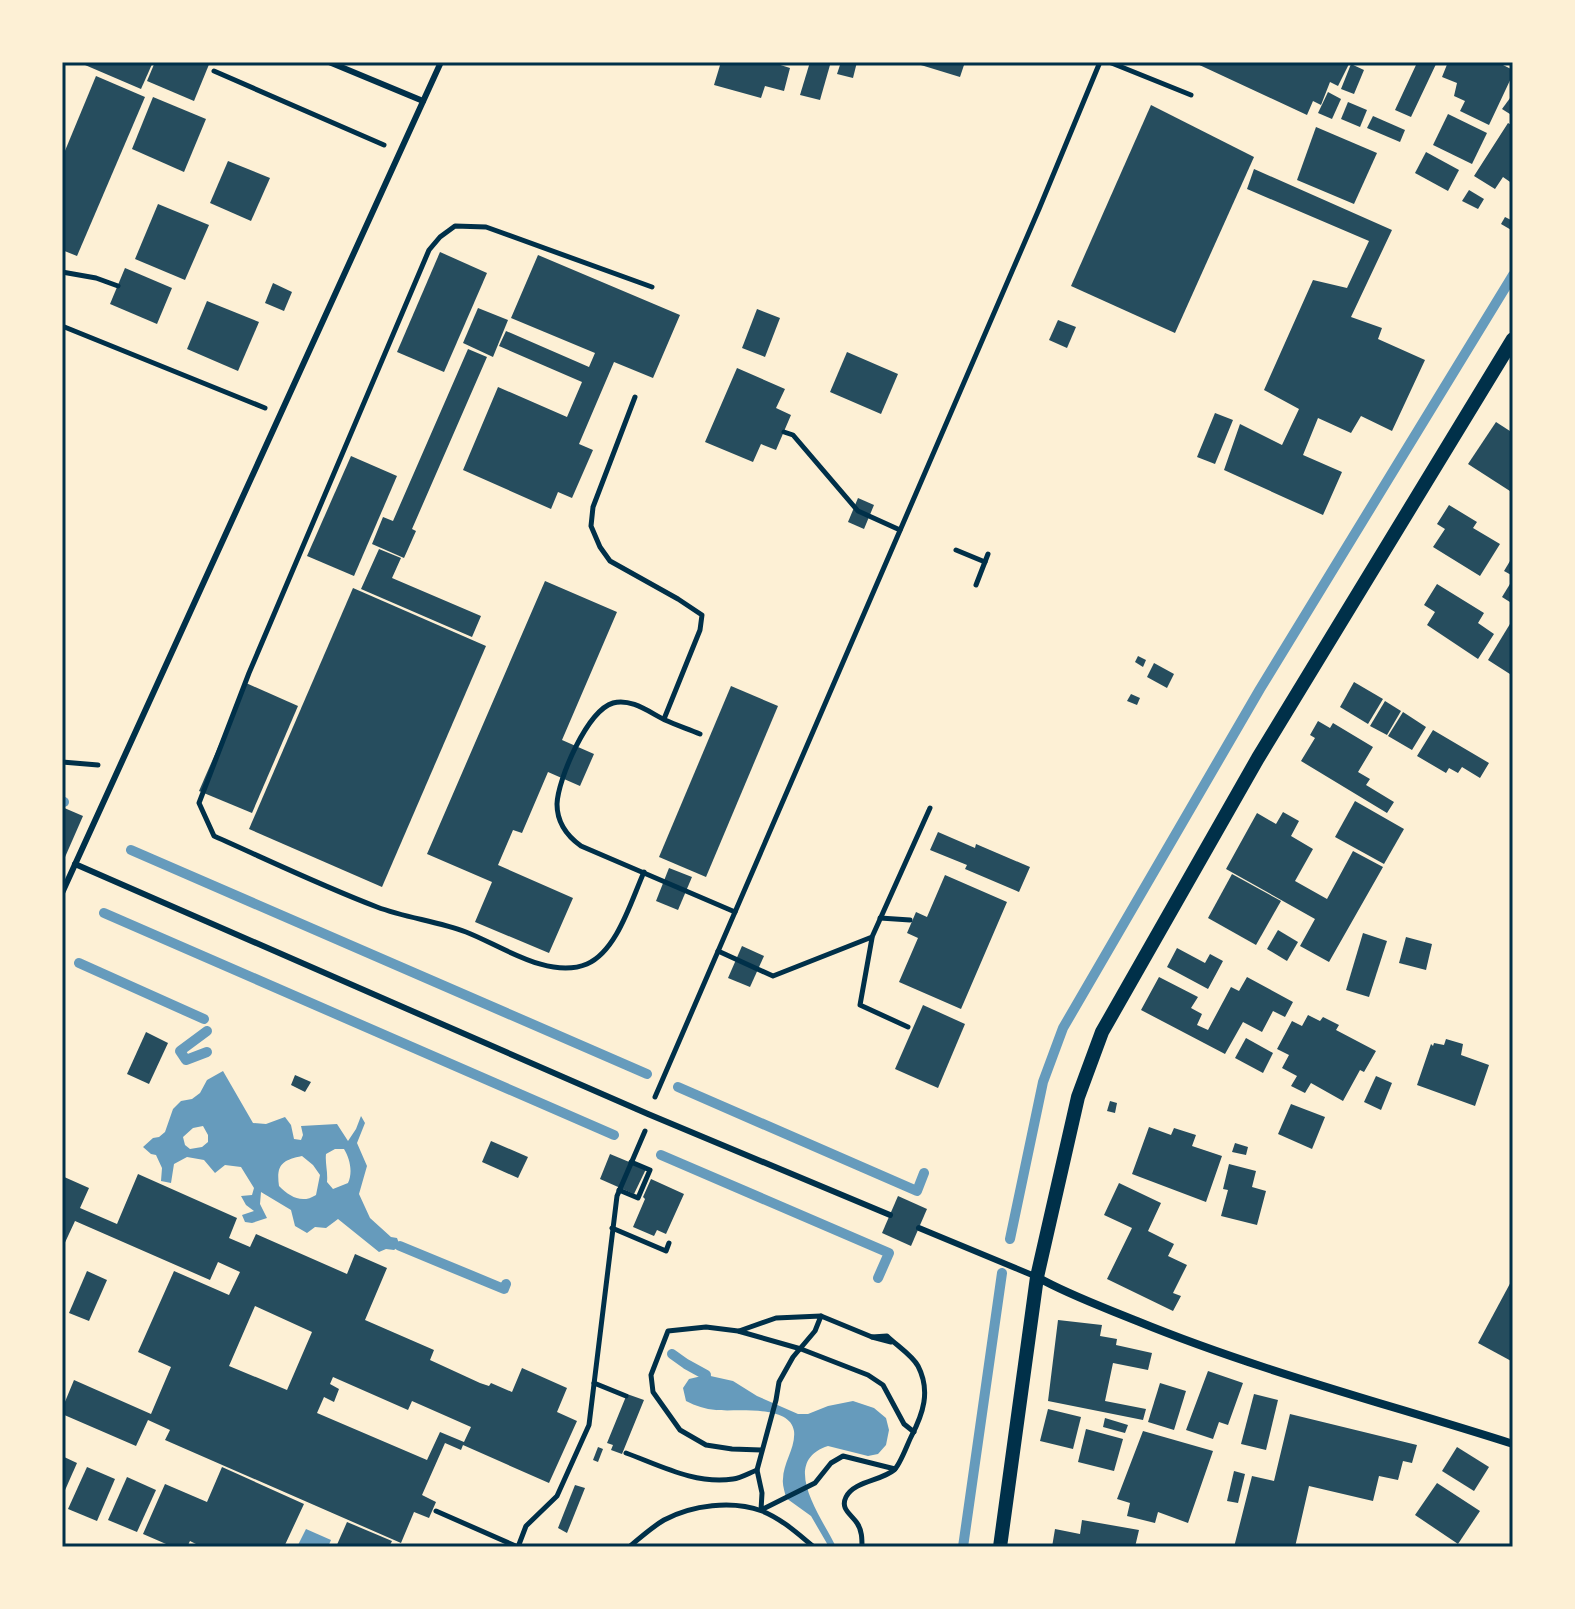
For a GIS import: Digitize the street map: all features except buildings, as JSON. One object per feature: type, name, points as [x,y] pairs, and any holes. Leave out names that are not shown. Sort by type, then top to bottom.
[{"type":"street","points":[[1000,1547],[1037,1277],[1078,1097],[1102,1032],[1258,758],[1513,339]]},
{"type":"street","points":[[1037,1277],[1170,1335],[1237,1359],[1513,1444]]},
{"type":"lane","points":[[329,62],[423,101]]},
{"type":"lane","points":[[62,893],[441,62]]},
{"type":"lane","points":[[75,864],[650,1115],[890,1215]]},
{"type":"lane","points":[[919,1228],[1037,1277]]},
{"type":"path","points":[[436,1511],[518,1547],[526,1526],[557,1496],[589,1425],[619,1190],[718,951],[1100,62]]},
{"type":"path","points":[[1109,62],[1191,95]]},
{"type":"path","points":[[214,71],[400,152]]},
{"type":"path","points":[[644,872],[622,924],[607,950],[587,964],[567,968],[541,965],[464,932],[379,908],[214,836],[199,803],[249,673],[429,250],[440,237],[455,226],[486,227],[652,287]]},
{"type":"path","points":[[62,272],[96,278],[118,286]]},
{"type":"path","points":[[62,326],[280,414]]},
{"type":"path","points":[[635,397],[593,507],[591,526],[610,561],[702,615],[700,630],[664,719]]},
{"type":"path","points":[[784,432],[793,435],[858,511],[900,530]]},
{"type":"path","points":[[956,550],[985,562]]},
{"type":"path","points":[[976,585],[988,554]]},
{"type":"path","points":[[700,734],[628,702],[613,703],[601,709],[580,737],[559,787],[557,807],[568,836],[581,846],[735,912]]},
{"type":"path","points":[[62,762],[119,767]]},
{"type":"path","points":[[908,1027],[860,1005],[872,937],[930,808]]},
{"type":"path","points":[[880,918],[910,920]]},
{"type":"path","points":[[718,951],[773,976],[872,937]]},
{"type":"path","points":[[619,1190],[638,1198],[650,1170],[631,1162]]},
{"type":"path","points":[[612,1228],[666,1251],[669,1243]]},
{"type":"path","points":[[738,1331],[776,1318],[821,1316],[872,1337],[893,1342],[917,1365],[926,1393],[921,1417],[895,1469],[856,1488],[844,1500],[848,1514],[862,1534],[862,1547]]},
{"type":"path","points":[[761,1510],[762,1493],[757,1470],[779,1382],[793,1357],[815,1331],[821,1316]]},
{"type":"path","points":[[761,1450],[706,1445],[680,1430],[653,1392],[651,1375],[668,1331],[706,1327],[738,1331],[801,1349],[868,1375],[883,1385],[904,1424],[914,1432]]},
{"type":"path","points":[[594,1383],[626,1396]]},
{"type":"path","points":[[626,1453],[687,1476],[716,1480],[741,1477],[757,1470]]},
{"type":"path","points":[[761,1510],[815,1483],[831,1463],[843,1456],[895,1469]]},
{"type":"path","points":[[629,1547],[664,1521],[698,1507],[727,1505],[761,1510],[790,1526],[814,1547]]},
{"type":"water","points":[[223,1071],[253,1123],[266,1124],[285,1117],[291,1125],[294,1139],[301,1140],[301,1126],[337,1124],[348,1141],[361,1116],[365,1123],[357,1143],[367,1166],[359,1194],[370,1218],[391,1237],[397,1238],[400,1246],[379,1252],[338,1219],[326,1228],[315,1227],[307,1233],[295,1226],[291,1210],[261,1192],[260,1204],[267,1218],[245,1222],[242,1215],[254,1211],[241,1196],[252,1195],[254,1188],[241,1167],[225,1165],[215,1173],[204,1160],[187,1157],[174,1164],[171,1183],[161,1181],[162,1168],[156,1155],[143,1147],[165,1132],[173,1109],[181,1101],[192,1099],[200,1093],[207,1080]],"holes":[[[203,1126],[208,1142],[202,1147],[190,1149],[183,1137],[193,1128]],[[335,1149],[344,1149],[350,1166],[348,1183],[333,1189],[327,1182],[326,1154]],[[302,1156],[320,1175],[316,1195],[311,1198],[296,1198],[279,1186],[280,1168]]]},
{"type":"water","points":[[706,1375],[733,1381],[757,1396],[798,1414],[853,1401],[874,1408],[886,1418],[889,1430],[886,1445],[878,1454],[868,1456],[828,1446],[813,1454],[806,1465],[808,1492],[836,1547],[829,1547],[811,1516],[786,1498],[784,1473],[794,1437],[790,1422],[773,1413],[712,1410],[686,1401],[683,1388],[689,1379]]},
{"type":"water","points":[[306,1529],[331,1540],[328,1547],[297,1547]]},
{"type":"waterway","points":[[1010,1239],[1043,1082],[1063,1028],[1260,689],[1513,275]]},
{"type":"waterway","points":[[131,850],[647,1074]]},
{"type":"waterway","points":[[104,913],[614,1135]]},
{"type":"waterway","points":[[79,963],[204,1019]]},
{"type":"waterway","points":[[207,1031],[180,1051],[186,1060],[207,1052]]},
{"type":"waterway","points":[[678,1087],[917,1191],[924,1173]]},
{"type":"waterway","points":[[661,1155],[889,1253],[878,1278]]},
{"type":"waterway","points":[[400,1246],[504,1289],[506,1284]]},
{"type":"waterway","points":[[963,1547],[1002,1273]]},
{"type":"waterway","points":[[672,1354],[706,1375]]}]
